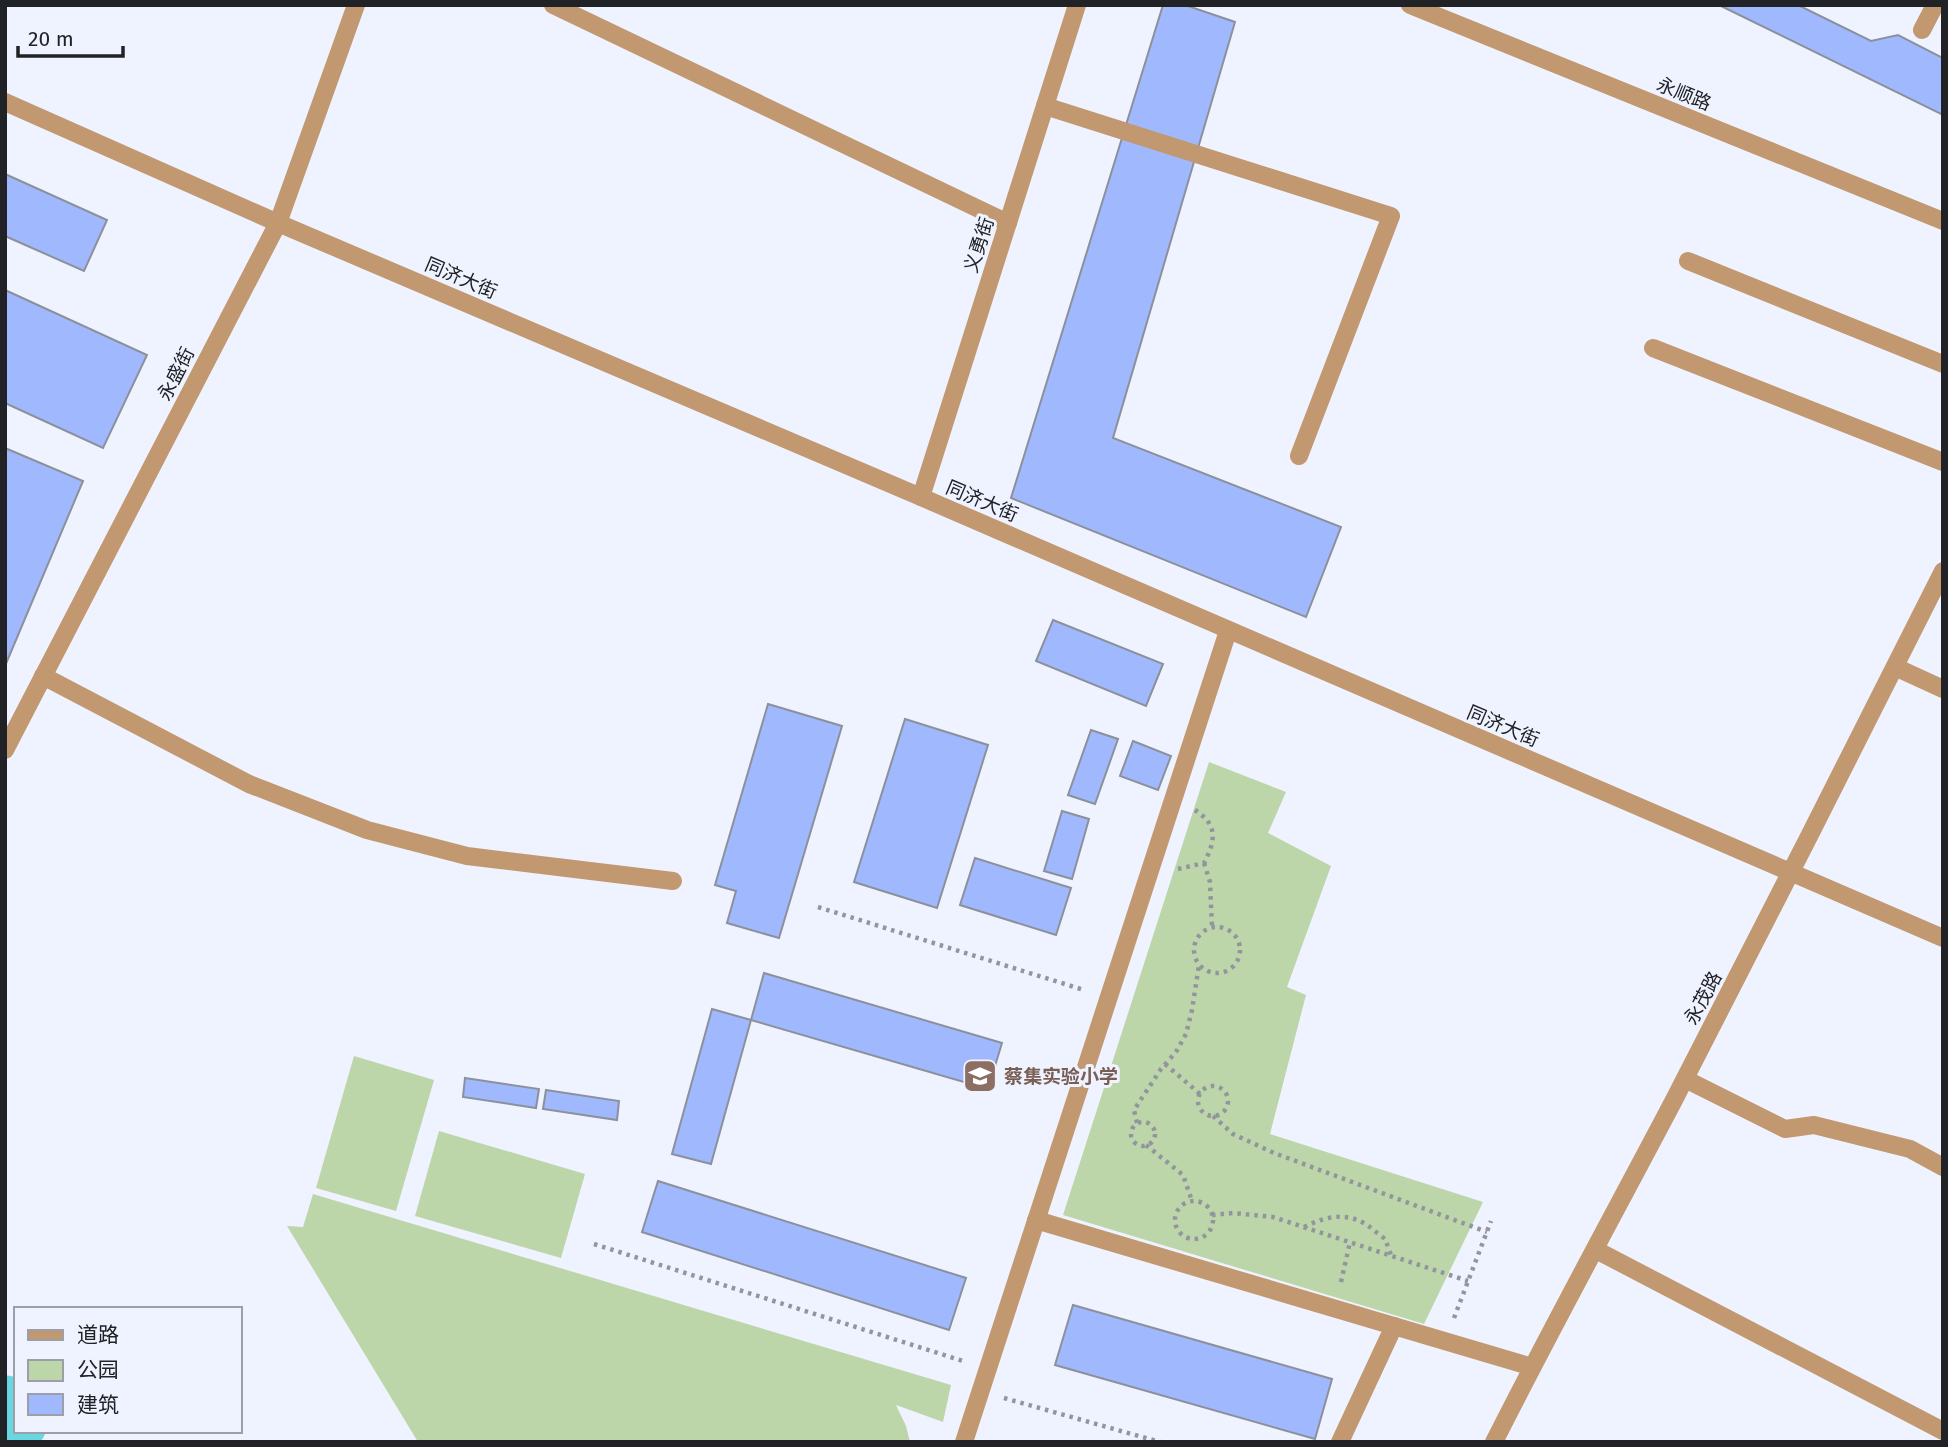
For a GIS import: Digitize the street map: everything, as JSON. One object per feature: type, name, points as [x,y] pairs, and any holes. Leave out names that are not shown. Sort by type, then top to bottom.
[{"type":"street","name":"永盛街","points":[[5,750],[278,223],[356,5]]},
{"type":"street","points":[[553,5],[1008,223]]},
{"type":"street","name":"义勇街","points":[[921,497],[1077,5]]},
{"type":"street","points":[[1922,30],[1935,5]]},
{"type":"street","name":"永顺路","points":[[1416,6],[1943,221]]},
{"type":"street","name":"同济大街","points":[[5,102],[278,223],[1943,938]]},
{"type":"street","points":[[1045,106],[1391,216],[1299,456]]},
{"type":"street","points":[[1688,261],[1943,363]]},
{"type":"street","points":[[1653,348],[1943,462]]},
{"type":"street","name":"永茂路","points":[[1494,1442],[1792,873],[1943,571]]},
{"type":"street","points":[[964,1442],[1228,631]]},
{"type":"street","points":[[1895,667],[1943,689]]},
{"type":"street","points":[[43,676],[249,784],[367,830],[467,856],[673,881]]},
{"type":"street","points":[[1685,1079],[1785,1129],[1814,1125],[1910,1149],[1943,1167]]},
{"type":"street","points":[[1035,1220],[1532,1367]]},
{"type":"street","points":[[1596,1250],[1943,1431]]},
{"type":"street","points":[[1340,1442],[1394,1326]]},
{"type":"path","points":[[1174,795],[1207,818],[1213,828],[1211,849],[1204,863],[1210,882],[1212,927]]},
{"type":"path","points":[[1149,870],[1183,869],[1204,863]]},
{"type":"path","points":[[818,907],[1108,998]]},
{"type":"path","points":[[1212,927],[1228,930],[1238,940],[1240,955],[1232,968],[1219,974],[1204,970],[1199,965],[1194,950],[1195,943],[1205,930],[1212,927]]},
{"type":"path","points":[[1137,1123],[1149,1123],[1155,1129],[1155,1138],[1146,1145],[1138,1145],[1133,1139],[1131,1132],[1137,1123],[1134,1110],[1186,1034],[1199,965]]},
{"type":"path","points":[[1165,1064],[1200,1094]]},
{"type":"path","points":[[1213,1116],[1226,1110],[1229,1100],[1225,1090],[1216,1086],[1206,1087],[1200,1094],[1200,1108],[1233,1134],[1487,1232]]},
{"type":"path","points":[[1146,1145],[1183,1175],[1192,1201]]},
{"type":"path","points":[[1192,1201],[1206,1206],[1212,1215],[1212,1227],[1203,1237],[1196,1239],[1184,1236],[1176,1226],[1175,1219],[1180,1207],[1192,1201]]},
{"type":"path","points":[[1212,1215],[1233,1213],[1273,1217],[1468,1281]]},
{"type":"path","points":[[1303,1227],[1322,1218],[1342,1216],[1358,1219],[1384,1239],[1391,1256]]},
{"type":"path","points":[[1445,1342],[1491,1221]]},
{"type":"path","points":[[1334,1308],[1350,1242]]},
{"type":"path","points":[[594,1244],[987,1368]]},
{"type":"path","points":[[980,1391],[1160,1442]]},
{"type":"green space","points":[[1209,762],[1286,792],[1268,833],[1331,866],[1287,987],[1306,995],[1270,1134],[1483,1202],[1424,1324],[1063,1215]]},
{"type":"green space","points":[[354,1056],[434,1080],[396,1211],[316,1188]]},
{"type":"green space","points":[[439,1131],[585,1174],[561,1258],[415,1216]]},
{"type":"green space","points":[[313,1194],[951,1385],[943,1422],[896,1405],[910,1442],[418,1442],[287,1226],[303,1227]]},
{"type":"building","points":[[1163,5],[1185,5],[1235,22],[1113,438],[1341,527],[1306,617],[1011,498]]},
{"type":"building","points":[[1719,5],[1798,5],[1871,41],[1898,35],[1943,58],[1943,115]]},
{"type":"building","points":[[5,174],[107,220],[84,271],[5,236]]},
{"type":"building","points":[[5,290],[147,355],[103,448],[5,403]]},
{"type":"building","points":[[5,448],[83,481],[5,666]]},
{"type":"building","points":[[1053,620],[1163,664],[1146,706],[1036,661]]},
{"type":"building","points":[[768,704],[842,726],[779,938],[727,923],[736,891],[715,885]]},
{"type":"building","points":[[905,719],[988,745],[937,908],[854,882]]},
{"type":"building","points":[[1091,730],[1118,739],[1095,804],[1068,795]]},
{"type":"building","points":[[1133,741],[1171,756],[1158,790],[1120,776]]},
{"type":"building","points":[[1062,811],[1089,819],[1072,879],[1044,871]]},
{"type":"building","points":[[975,858],[1071,888],[1056,935],[960,905]]},
{"type":"building","points":[[764,973],[1002,1043],[988,1089],[751,1020]]},
{"type":"building","points":[[712,1009],[751,1020],[711,1164],[672,1154]]},
{"type":"building","points":[[465,1078],[539,1089],[536,1108],[463,1097]]},
{"type":"building","points":[[546,1090],[619,1101],[617,1120],[543,1109]]},
{"type":"building","points":[[658,1181],[966,1278],[949,1330],[642,1232]]},
{"type":"building","points":[[1073,1305],[1332,1379],[1315,1439],[1055,1365]]},
{"type":"waterway","points":[[5,1407],[14,1419]]},
{"type":"place","name":"蔡集实验小学","points":[[980,1076]]}]
